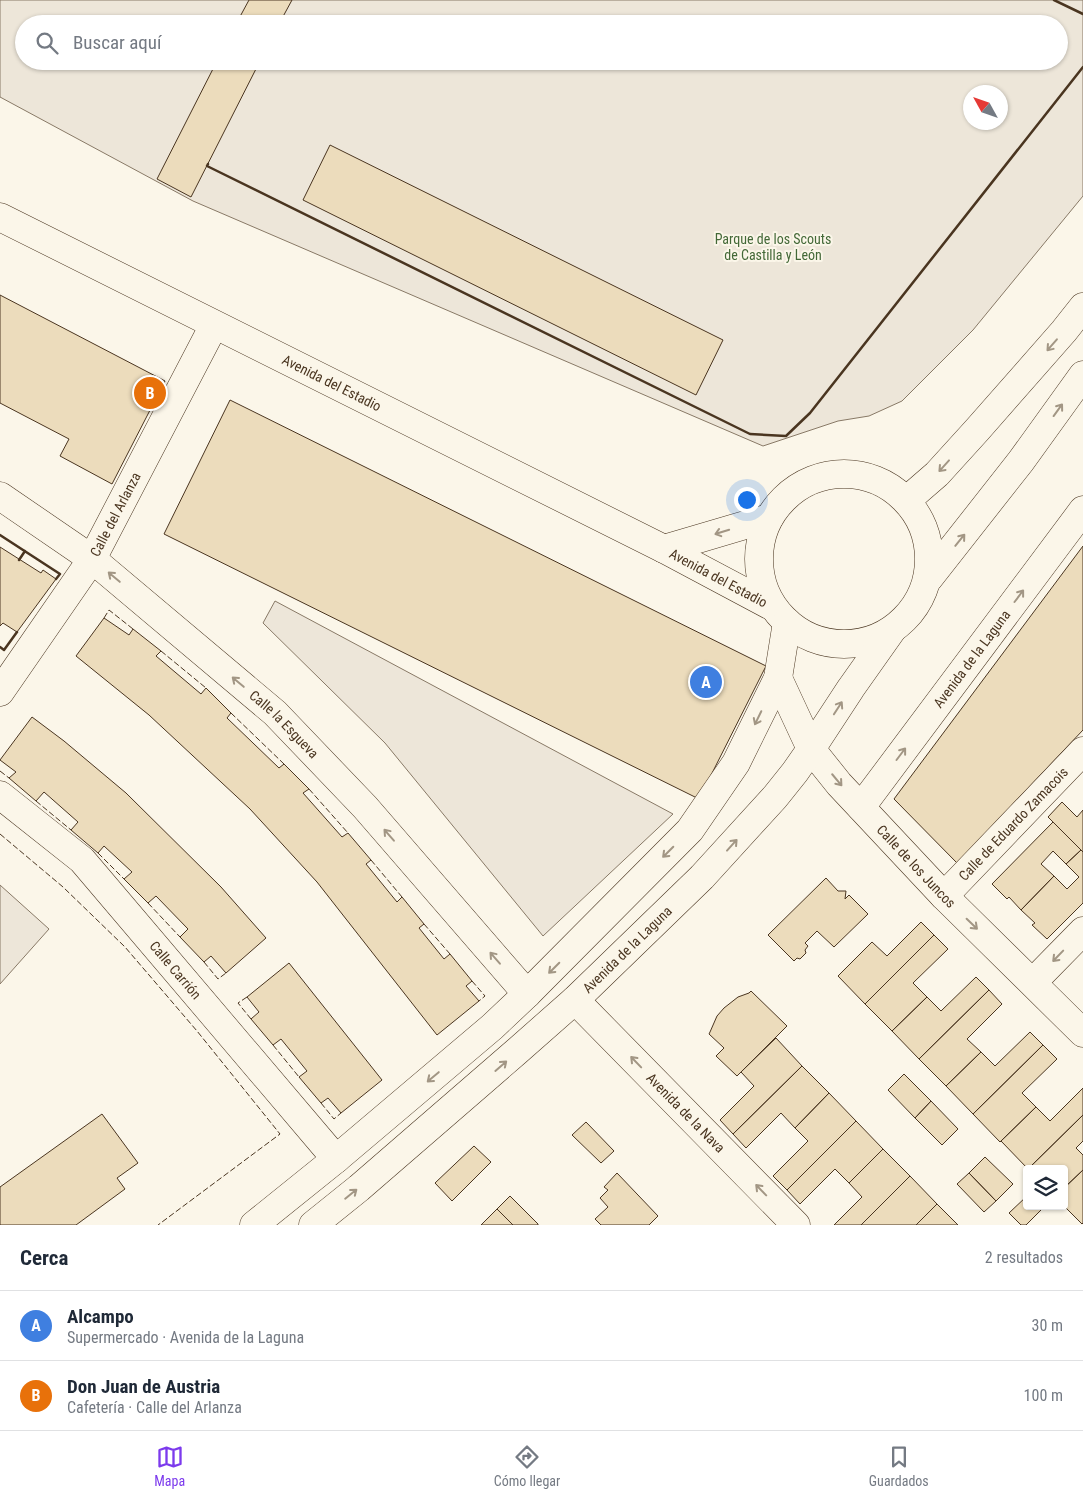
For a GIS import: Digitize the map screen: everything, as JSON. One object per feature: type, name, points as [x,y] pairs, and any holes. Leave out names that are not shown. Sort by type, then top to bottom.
[{"type":"street","name":"Avenida del Estadio","points":[[0,217],[664,549],[780,615]]},
{"type":"street","points":[[907,500],[937,474],[1083,307]]},
{"type":"street","name":"Calle del Arlanza","points":[[0,692],[92,559],[214,325]]},
{"type":"street","points":[[929,578],[927,539],[907,500],[883,482],[850,473],[808,481],[788,494],[769,518],[760,542],[761,580],[780,615],[812,638],[851,644],[892,630],[909,614],[929,578],[1021,462],[1083,376]]},
{"type":"street","name":"Calle la Esgueva","points":[[0,496],[92,559],[275,713],[365,807],[527,994]]},
{"type":"street","name":"Avenida de la Laguna","points":[[861,807],[1083,510]]},
{"type":"street","name":"Avenida del Estadio","points":[[664,549],[769,518]]},
{"type":"street","points":[[254,1225],[485,1034],[690,830],[736,764],[778,678],[780,615]]},
{"type":"street","name":"Avenida de la Laguna","points":[[313,1225],[359,1188],[575,1000],[702,877],[775,797],[812,749],[851,688],[892,630]]},
{"type":"street","name":"Calle de los Juncos","points":[[778,678],[812,749],[839,784],[944,896],[1083,1033]]},
{"type":"street","name":"Calle de Eduardo Zamacois","points":[[944,896],[1083,751]]},
{"type":"street","name":"Calle Carrión","points":[[0,795],[82,860],[336,1159]]},
{"type":"street","points":[[1033,982],[1083,930]]},
{"type":"street","name":"Avenida de la Nava","points":[[575,1000],[796,1225]]},
{"type":"green space","name":"Parque de los Scouts de Castilla y León","points":[[0,0],[1083,0],[1083,196],[973,330],[902,401],[869,416],[838,421],[763,446],[193,201],[0,97]]},
{"type":"green space","points":[[275,601],[673,814],[543,936],[385,743],[263,623]]},
{"type":"green space","points":[[0,885],[49,929],[0,984]]},
{"type":"building","points":[[249,0],[292,0],[284,15],[241,15]]},
{"type":"building","points":[[212,70],[255,70],[191,197],[157,179]]},
{"type":"building","points":[[330,145],[723,340],[696,395],[303,200]]},
{"type":"building","points":[[0,295],[165,381],[112,484],[60,456],[69,439],[0,403]]},
{"type":"building","points":[[230,400],[766,666],[699,799],[164,534]]},
{"type":"building","points":[[1083,546],[1083,730],[957,863],[894,799]]},
{"type":"building","points":[[0,547],[41,573],[43,570],[56,579],[17,632],[3,623],[0,626]]},
{"type":"building","points":[[104,618],[129,635],[133,629],[161,651],[156,656],[201,694],[206,688],[231,713],[227,718],[279,768],[284,764],[309,789],[303,793],[342,837],[348,833],[371,860],[366,864],[397,902],[402,897],[424,924],[419,928],[444,959],[450,954],[472,981],[466,986],[479,1001],[437,1035],[317,882],[250,809],[149,715],[76,656]]},
{"type":"building","points":[[32,717],[126,793],[221,887],[266,938],[226,973],[211,956],[204,962],[180,937],[188,929],[156,896],[148,903],[124,879],[132,872],[104,846],[98,853],[71,830],[78,822],[44,792],[36,801],[9,778],[16,772],[0,760]]},
{"type":"building","points":[[1062,802],[1077,817],[1083,810],[1083,852],[1048,817]]},
{"type":"building","points":[[1053,822],[1081,850],[1066,864],[1053,851],[1041,864],[1054,876],[1021,910],[1009,897],[1007,899],[992,884]]},
{"type":"building","points":[[1081,850],[1083,852],[1083,903],[1047,939],[1032,925],[1035,923],[1021,910],[1054,876],[1067,889],[1079,877],[1066,864]]},
{"type":"building","points":[[826,878],[838,891],[846,891],[845,899],[849,895],[868,914],[834,947],[817,931],[805,943],[808,946],[805,950],[806,953],[800,959],[797,958],[794,961],[768,935]]},
{"type":"building","points":[[921,922],[934,935],[865,1004],[838,976],[872,942],[887,956]]},
{"type":"building","points":[[934,935],[948,949],[913,983],[927,997],[892,1031],[865,1004]]},
{"type":"building","points":[[289,963],[382,1080],[341,1113],[328,1098],[321,1103],[299,1077],[307,1071],[281,1039],[273,1045],[251,1019],[259,1012],[247,997]]},
{"type":"building","points":[[976,977],[989,990],[919,1059],[892,1031],[927,997],[941,1011]]},
{"type":"building","points":[[989,990],[1002,1004],[967,1039],[981,1052],[946,1086],[919,1059]]},
{"type":"building","points":[[751,991],[787,1026],[737,1076],[716,1056],[724,1048],[709,1034],[717,1016],[724,1008],[738,997]]},
{"type":"building","points":[[1030,1032],[1043,1045],[973,1114],[946,1086],[981,1052],[995,1066]]},
{"type":"building","points":[[776,1038],[802,1066],[733,1134],[720,1120],[754,1086],[741,1072]]},
{"type":"building","points":[[1043,1045],[1057,1059],[1022,1093],[1036,1107],[1000,1142],[973,1114]]},
{"type":"building","points":[[802,1066],[829,1093],[795,1128],[781,1113],[746,1148],[733,1134]]},
{"type":"building","points":[[904,1074],[931,1101],[915,1118],[888,1090]]},
{"type":"building","points":[[1083,1088],[1083,1115],[1032,1165],[1024,1165],[1001,1141],[1036,1107],[1050,1121]]},
{"type":"building","points":[[829,1093],[856,1121],[787,1190],[773,1176],[808,1141],[795,1128]]},
{"type":"building","points":[[931,1101],[958,1129],[942,1145],[915,1118]]},
{"type":"building","points":[[102,1114],[138,1163],[117,1178],[125,1189],[76,1225],[0,1225],[0,1187]]},
{"type":"building","points":[[1083,1115],[1083,1141],[1076,1148],[1083,1155],[1083,1170],[1068,1184],[1068,1165],[1032,1165]]},
{"type":"building","points":[[856,1121],[883,1149],[849,1183],[835,1169],[800,1204],[787,1190]]},
{"type":"building","points":[[586,1122],[614,1151],[601,1163],[572,1135]]},
{"type":"building","points":[[474,1146],[491,1162],[452,1201],[435,1183]]},
{"type":"building","points":[[883,1149],[910,1176],[861,1225],[834,1225],[862,1197],[849,1183]]},
{"type":"building","points":[[985,1157],[1013,1184],[996,1201],[969,1173]]},
{"type":"building","points":[[1083,1170],[1082,1224],[1068,1210],[1068,1184]]},
{"type":"building","points":[[617,1173],[658,1216],[649,1225],[601,1225],[595,1219],[608,1207],[600,1198],[608,1190],[604,1187]]},
{"type":"building","points":[[969,1173],[996,1201],[984,1212],[957,1184]]},
{"type":"building","points":[[910,1176],[937,1204],[916,1225],[861,1225]]},
{"type":"building","points":[[510,1196],[538,1225],[513,1225],[497,1209]]},
{"type":"building","points":[[1023,1200],[1023,1210],[1041,1210],[1026,1225],[1021,1225],[1009,1213]]},
{"type":"building","points":[[937,1204],[958,1225],[916,1225]]},
{"type":"building","points":[[497,1209],[513,1225],[481,1225]]},
{"type":"fence","points":[[104,618],[109,610],[133,629]]},
{"type":"fence","points":[[161,651],[206,688]]},
{"type":"fence","points":[[231,713],[284,764]]},
{"type":"fence","points":[[0,771],[9,778]]},
{"type":"fence","points":[[309,789],[348,833]]},
{"type":"fence","points":[[36,801],[71,830]]},
{"type":"fence","points":[[0,834],[63,887],[125,947],[197,1031],[280,1134],[158,1225]]},
{"type":"fence","points":[[98,853],[124,879]]},
{"type":"fence","points":[[371,860],[402,897]]},
{"type":"fence","points":[[148,903],[180,937]]},
{"type":"fence","points":[[424,924],[450,954]]},
{"type":"fence","points":[[204,962],[218,979],[226,973]]},
{"type":"fence","points":[[472,981],[485,996],[479,1001]]},
{"type":"fence","points":[[247,997],[238,1003],[251,1019]]},
{"type":"fence","points":[[273,1045],[299,1077]]},
{"type":"fence","points":[[321,1103],[334,1119],[341,1113]]},
{"type":"wall","points":[[1054,0],[1083,14]]},
{"type":"wall","points":[[208,164],[207,166],[750,434],[786,436],[810,413],[1083,67]]},
{"type":"wall","points":[[0,535],[60,574],[56,579]]},
{"type":"wall","points":[[19,560],[25,551]]},
{"type":"wall","points":[[0,647],[4,650],[17,632]]},
{"type":"place","name":"Don Juan de Austria","points":[[150,393]]},
{"type":"place","name":"Alcampo","points":[[706,682]]}]
